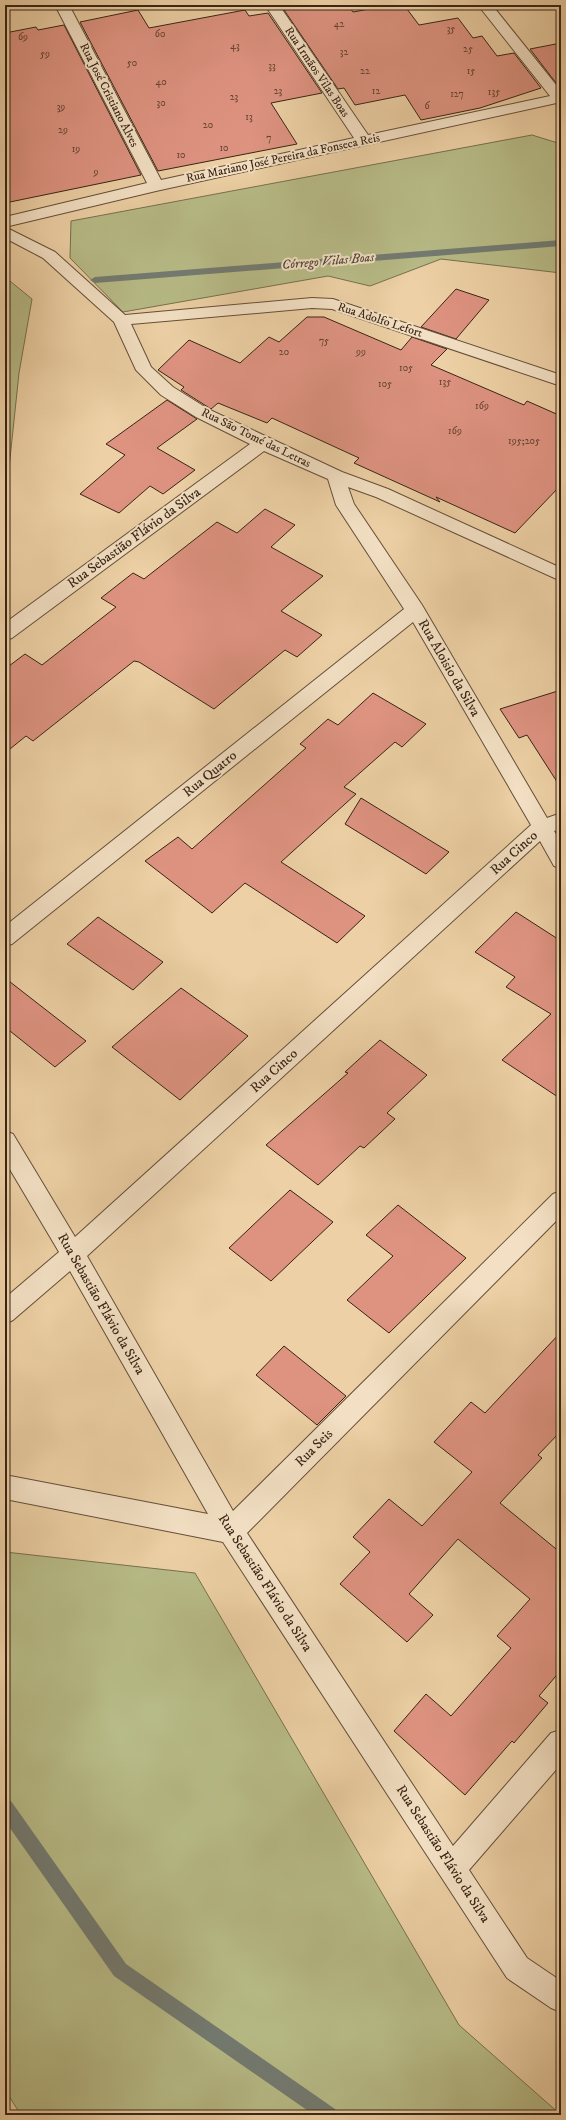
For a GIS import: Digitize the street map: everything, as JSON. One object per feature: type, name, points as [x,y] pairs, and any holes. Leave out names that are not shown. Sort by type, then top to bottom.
[{"type":"street","name":"Rua José Cristiano Alves","points":[[62,5],[156,186]]},
{"type":"street","name":"Rua Irmãos Vilas Boas","points":[[272,5],[363,140]]},
{"type":"street","points":[[485,5],[560,98]]},
{"type":"street","name":"Rua Mariano José Pereira da Fonseca Reis","points":[[5,222],[156,186],[560,98]]},
{"type":"street","name":"Rua São Tomé das Letras","points":[[5,232],[49,255],[121,320],[144,370],[167,391],[202,413],[336,476],[382,493],[561,575]]},
{"type":"street","name":"Rua Adolfo Lefort","points":[[121,320],[312,303],[333,304],[561,381]]},
{"type":"street","name":"Rua Sebastião Flávio da Silva","points":[[5,633],[263,443]]},
{"type":"street","name":"Rua Aloisio da Silva","points":[[336,476],[345,505],[415,610],[552,824],[561,860]]},
{"type":"street","name":"Rua Quatro","points":[[5,938],[415,610]]},
{"type":"street","name":"Rua Cinco","points":[[5,1313],[73,1254],[552,824]]},
{"type":"street","name":"Rua Sebastião Flávio da Silva","points":[[5,1141],[73,1254],[231,1531],[517,1968],[561,1998]]},
{"type":"street","name":"Rua Seis","points":[[231,1531],[561,1201]]},
{"type":"street","points":[[5,1487],[231,1531]]},
{"type":"street","points":[[452,1868],[561,1744]]},
{"type":"green space","points":[[532,135],[561,144],[561,273],[441,259],[370,286],[328,276],[123,312],[70,258],[71,221]]},
{"type":"green space","points":[[5,277],[32,299],[19,373],[5,506]]},
{"type":"green space","points":[[5,1552],[195,1573],[459,2025],[561,2115],[21,2115],[5,2090]]},
{"type":"building","points":[[312,5],[348,5],[353,12],[391,5],[404,5],[419,25],[458,18],[473,38],[482,36],[497,56],[514,53],[541,88],[480,108],[421,120],[405,95],[355,105],[344,88],[338,89],[284,10]]},
{"type":"building","points":[[138,10],[149,28],[245,10],[249,16],[268,13],[322,93],[271,103],[297,144],[158,171],[80,22]]},
{"type":"building","points":[[64,25],[141,175],[5,203],[5,33],[36,27],[38,30]]},
{"type":"building","points":[[561,43],[561,81],[556,83],[530,49]]},
{"type":"building","points":[[456,289],[489,300],[456,339],[421,327]]},
{"type":"building","points":[[307,317],[324,317],[401,350],[412,337],[447,349],[431,365],[524,405],[527,401],[561,416],[561,485],[515,533],[436,497],[440,502],[354,463],[359,458],[272,418],[267,423],[218,403],[211,409],[181,390],[184,387],[158,370],[189,340],[240,363],[269,337],[279,342]]},
{"type":"building","points":[[167,400],[197,419],[157,448],[195,470],[163,494],[150,486],[119,513],[80,494],[125,455],[106,444]]},
{"type":"building","points":[[265,509],[295,525],[271,547],[323,576],[281,611],[322,635],[297,657],[285,650],[214,709],[139,662],[134,661],[33,741],[26,736],[5,753],[5,669],[25,654],[42,665],[116,607],[101,598],[133,573],[144,579],[217,522],[237,533]]},
{"type":"building","points":[[561,690],[561,788],[527,735],[519,738],[500,709]]},
{"type":"building","points":[[373,693],[426,724],[402,747],[395,742],[344,787],[356,794],[281,862],[365,916],[337,943],[245,883],[212,913],[145,861],[178,837],[192,849],[306,748],[300,744],[328,719],[338,725]]},
{"type":"building","points":[[361,798],[449,852],[426,874],[345,824]]},
{"type":"building","points":[[516,912],[561,941],[561,1099],[502,1060],[551,1014],[506,987],[515,977],[475,952]]},
{"type":"building","points":[[98,917],[163,962],[133,990],[67,944]]},
{"type":"building","points":[[5,978],[86,1041],[55,1067],[5,1027]]},
{"type":"building","points":[[181,988],[248,1036],[180,1100],[112,1047]]},
{"type":"building","points":[[380,1040],[427,1075],[387,1113],[395,1119],[364,1148],[360,1146],[318,1185],[266,1145],[348,1073],[345,1072]]},
{"type":"building","points":[[290,1190],[333,1222],[271,1281],[229,1248]]},
{"type":"building","points":[[398,1205],[466,1258],[389,1333],[347,1300],[393,1256],[366,1235]]},
{"type":"building","points":[[561,1332],[561,1431],[538,1455],[542,1458],[500,1503],[561,1553],[561,1670],[539,1696],[548,1703],[514,1743],[512,1741],[465,1795],[394,1731],[426,1694],[451,1716],[511,1648],[497,1636],[530,1599],[458,1539],[409,1594],[433,1615],[407,1642],[340,1584],[370,1552],[353,1537],[389,1499],[422,1526],[472,1472],[434,1442],[471,1402],[485,1413]]},
{"type":"building","points":[[284,1346],[346,1396],[317,1425],[256,1375]]},
{"type":"waterway","name":"Córrego Vilas Boas","points":[[95,280],[561,243]]},
{"type":"waterway","points":[[5,1807],[120,1970],[329,2115]]}]
